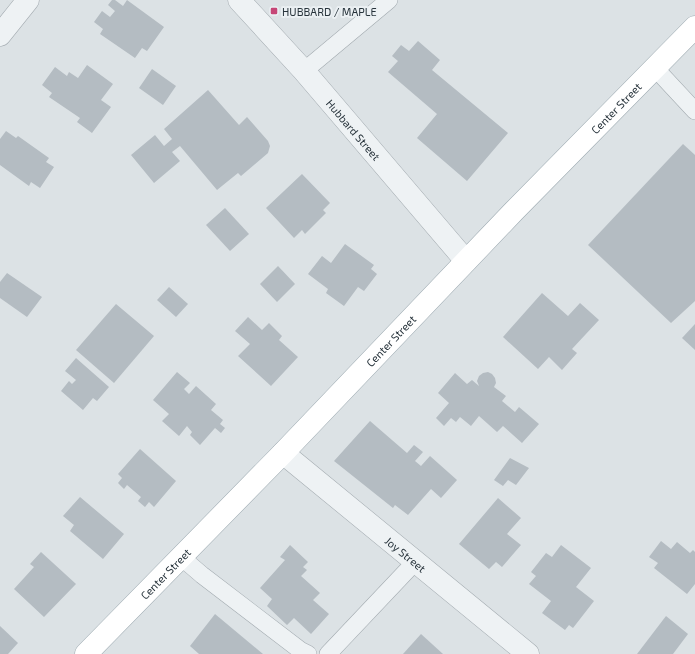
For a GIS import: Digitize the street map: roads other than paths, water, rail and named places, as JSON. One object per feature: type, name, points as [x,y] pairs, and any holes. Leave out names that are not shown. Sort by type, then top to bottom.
[{"type":"main road","name":"Center Street","points":[[86,654],[283,453],[655,68],[692,35]]},
{"type":"street","points":[[0,35],[28,0]]},
{"type":"street","name":"Hubbard Street","points":[[239,0],[304,71],[466,262]]},
{"type":"street","name":"Joy Street","points":[[283,453],[528,654]]},
{"type":"lane","points":[[304,71],[389,0]]},
{"type":"lane","points":[[655,68],[695,111]]},
{"type":"lane","points":[[181,557],[288,641],[308,654]]},
{"type":"lane","points":[[328,654],[416,561]]},
{"type":"place","name":"HUBBARD / MAPLE","points":[[274,11]]}]
